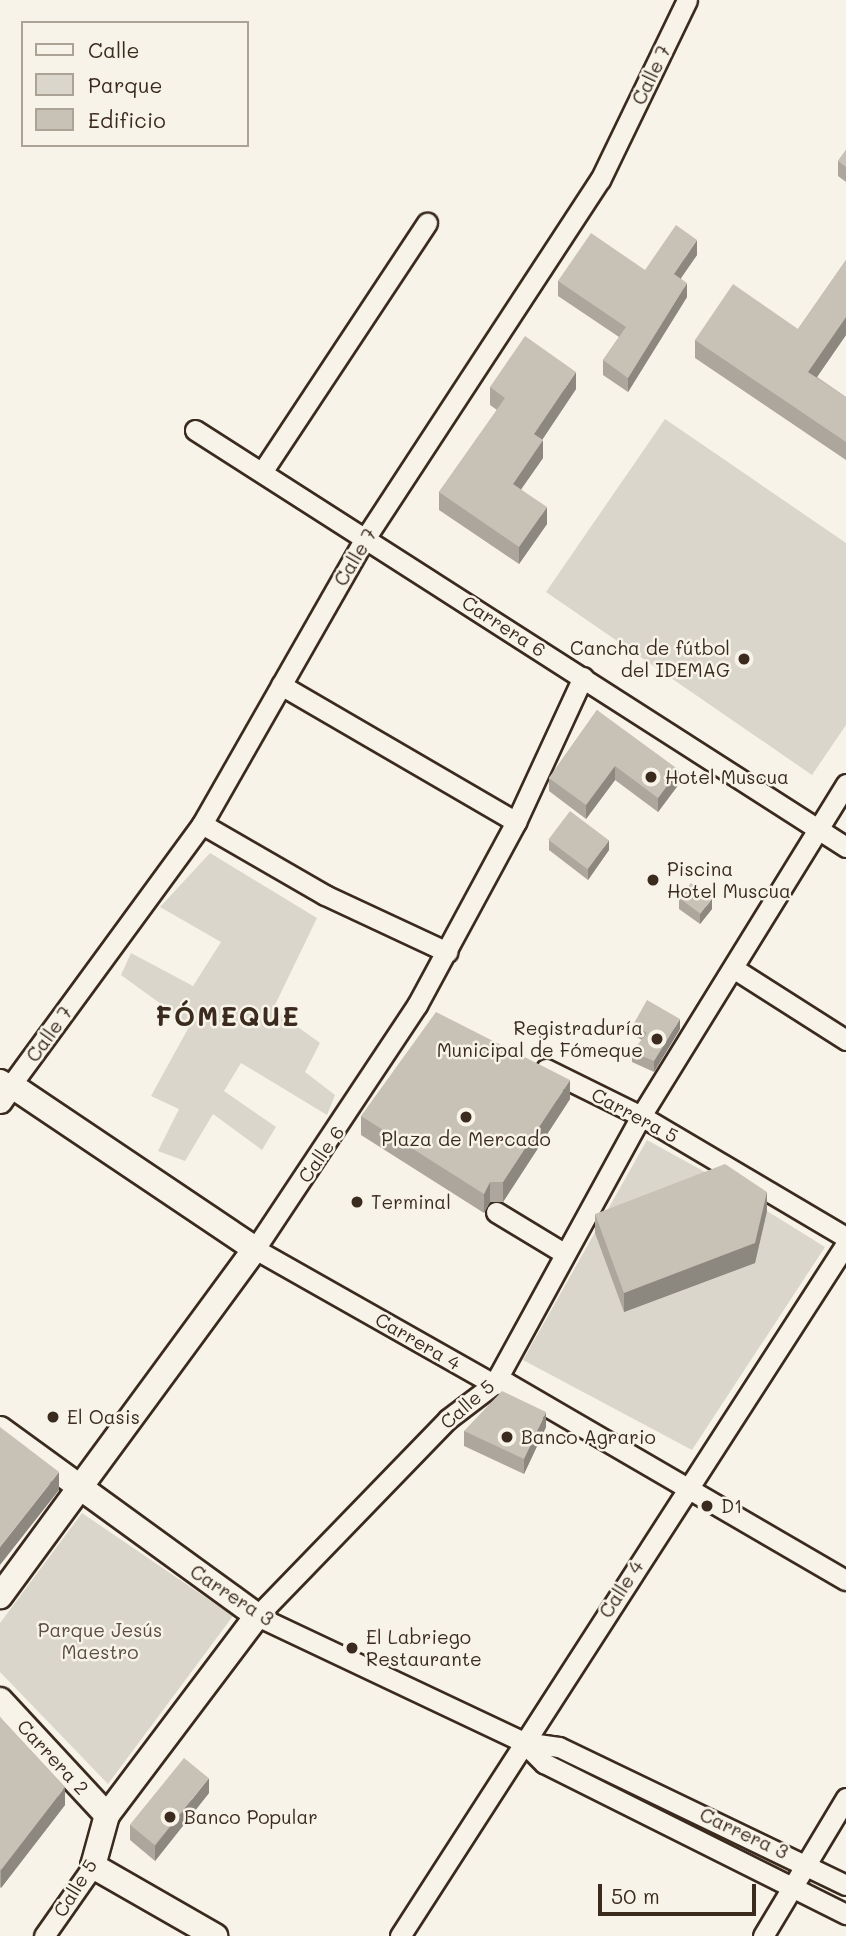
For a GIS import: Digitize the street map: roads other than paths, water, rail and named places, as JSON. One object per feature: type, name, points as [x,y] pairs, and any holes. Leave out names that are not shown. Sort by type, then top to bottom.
[{"type":"street","name":"Calle 7","points":[[4,1088],[202,824],[366,537],[600,180],[687,0]]},
{"type":"street","points":[[261,472],[427,223]]},
{"type":"street","name":"Carrera 6","points":[[195,430],[366,537],[846,847]]},
{"type":"street","name":"Calle 6","points":[[0,1595],[255,1249],[417,1005],[516,822],[583,677]]},
{"type":"street","points":[[281,685],[516,822]]},
{"type":"street","name":"Calle 5","points":[[44,1936],[93,1866],[107,1815],[257,1616],[448,1419],[494,1384],[562,1252],[641,1116],[846,784]]},
{"type":"street","points":[[202,824],[325,895],[447,952]]},
{"type":"street","points":[[733,968],[846,1040]]},
{"type":"street","points":[[417,1005],[442,1017]]},
{"type":"street","name":"Carrera 5","points":[[529,1060],[641,1116],[846,1237]]},
{"type":"street","name":"Carrera 4","points":[[4,1088],[255,1249],[494,1384],[507,1383],[846,1580]]},
{"type":"street","points":[[496,1212],[562,1252]]},
{"type":"street","name":"Calle 4","points":[[400,1936],[846,1244]]},
{"type":"street","name":"Carrera 3","points":[[0,1429],[77,1488],[257,1616],[523,1742],[559,1747],[807,1863],[846,1885]]},
{"type":"street","name":"Carrera 2","points":[[0,1699],[107,1815]]},
{"type":"street","name":"Carrera 3","points":[[523,1742],[544,1763],[794,1884],[846,1914]]},
{"type":"street","points":[[763,1936],[846,1798]]},
{"type":"street","points":[[93,1866],[215,1936]]},
{"type":"place","name":"Cancha de fútbol del IDEMAG","points":[[744,659]]},
{"type":"place","name":"Hotel Muscua","points":[[651,777]]},
{"type":"place","name":"Piscina Hotel Muscua","points":[[653,880]]},
{"type":"place","name":"Registraduría Municipal de Fómeque","points":[[657,1039]]},
{"type":"place","name":"Plaza de Mercado","points":[[466,1117]]},
{"type":"place","name":"Terminal","points":[[357,1202]]},
{"type":"place","name":"El Oasis","points":[[53,1417]]},
{"type":"place","name":"Banco Agrario","points":[[507,1437]]},
{"type":"place","name":"D1","points":[[707,1506]]},
{"type":"place","name":"El Labriego Restaurante","points":[[352,1648]]},
{"type":"place","name":"Banco Popular","points":[[170,1817]]},
{"type":"district","name":"FÓMEQUE","points":[[228,1017]]},
{"type":"park label","name":"Parque Jesús Maestro","points":[[100,1641]]}]
